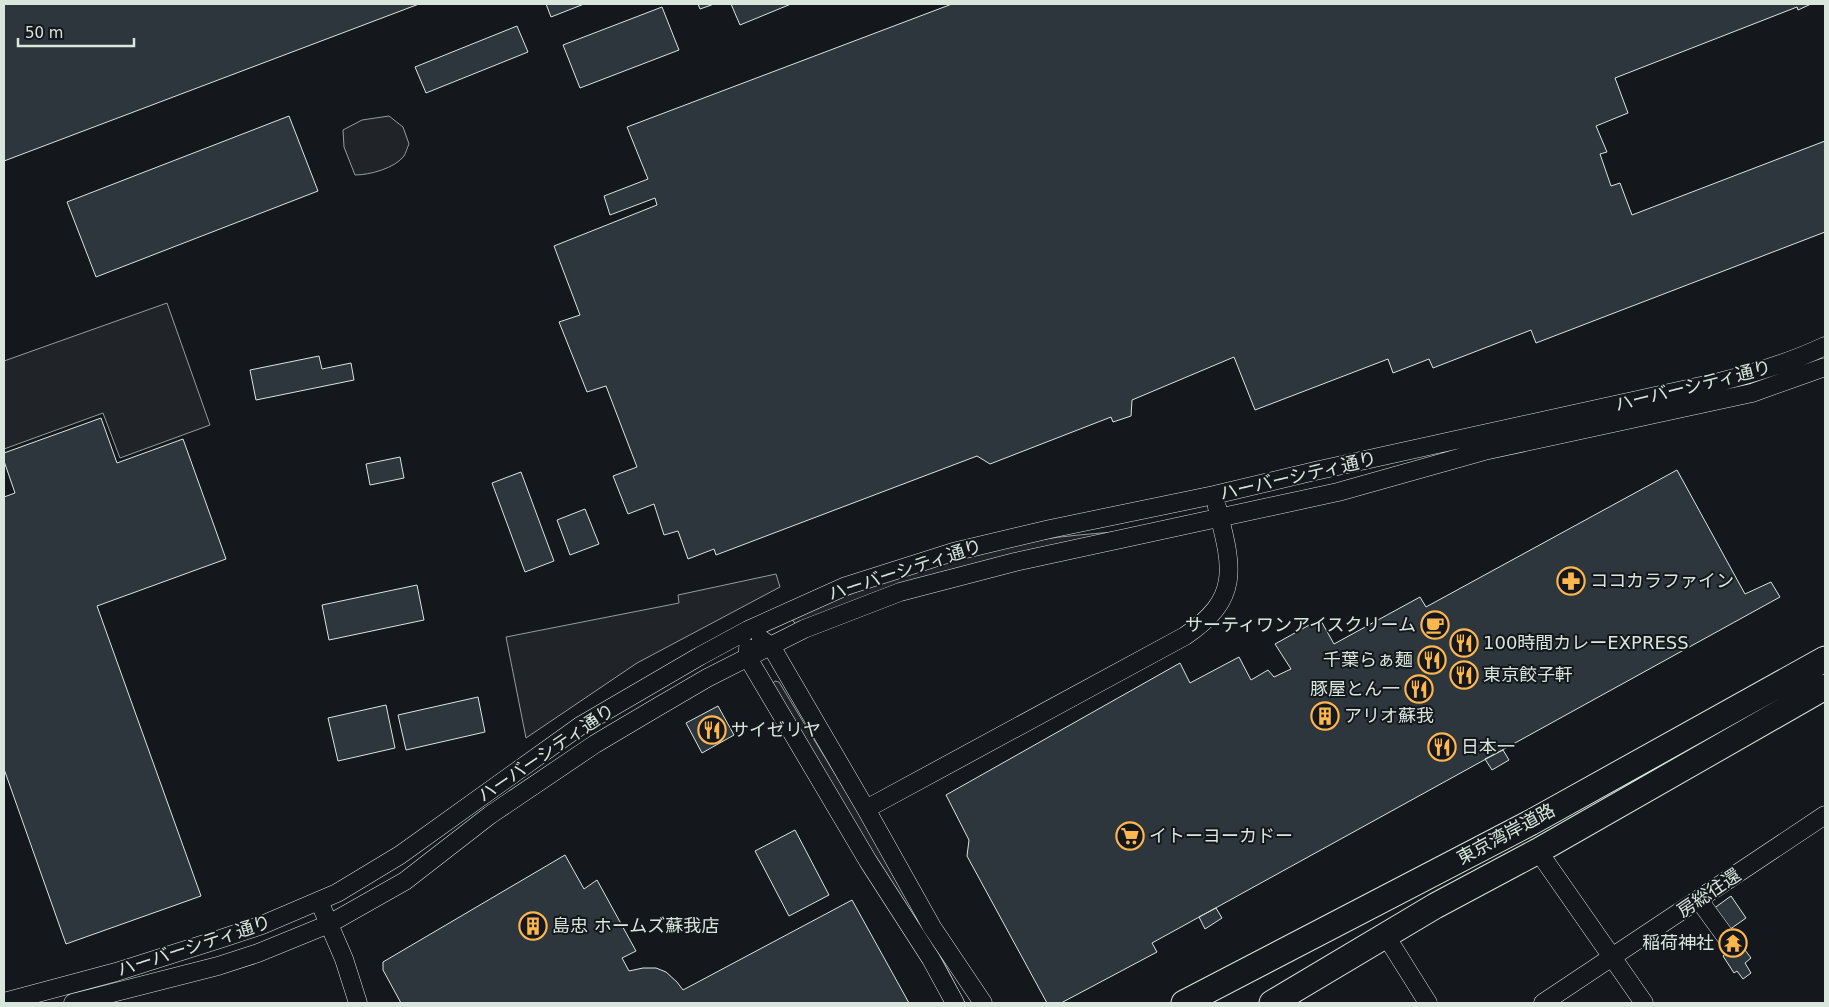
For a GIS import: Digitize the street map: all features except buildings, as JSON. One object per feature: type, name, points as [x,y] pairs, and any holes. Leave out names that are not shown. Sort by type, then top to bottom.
[{"type":"highway","name":"東京湾岸道路","points":[[1184,1003],[1522,827],[1825,659]]},
{"type":"highway","name":"東京湾岸道路","points":[[1272,1003],[1435,906],[1538,851],[1825,687]]},
{"type":"street","name":"ハーバーシティ通り","points":[[4,1002],[100,976],[223,938],[262,925],[319,901],[355,883],[400,855],[580,726],[748,630],[846,586],[945,555],[1050,529],[1214,495],[1760,372],[1806,356],[1825,346]]},
{"type":"street","name":"ハーバーシティ通り","points":[[73,1003],[218,966],[258,953],[329,924],[404,881],[490,815],[595,744],[707,678],[804,629],[900,592],[1015,562],[1338,492],[1484,452],[1752,393],[1825,367]]},
{"type":"street","points":[[866,809],[1185,636],[1200,626],[1214,613],[1224,597],[1230,569],[1214,495]]},
{"type":"street","points":[[748,630],[770,646],[866,809],[932,927],[983,1003]]},
{"type":"street","points":[[748,630],[748,658],[868,861],[931,959],[955,1003]]},
{"type":"street","name":"房総往還","points":[[1543,1003],[1825,815]]},
{"type":"street","points":[[1538,851],[1644,1003]]},
{"type":"street","points":[[1699,900],[1731,944]]},
{"type":"street","points":[[319,901],[344,959],[358,1003]]},
{"type":"street","points":[[1386,936],[1428,1003]]},
{"type":"shaded area","points":[[389,116],[403,127],[409,144],[405,155],[395,164],[388,167],[368,174],[355,175],[344,147],[343,130],[362,120]]},
{"type":"shaded area","points":[[167,303],[210,425],[120,458],[103,413],[4,449],[4,361]]},
{"type":"shaded area","points":[[1114,532],[951,570],[796,624],[793,621],[793,619],[822,606],[882,582],[976,554],[1039,540]]},
{"type":"shaded area","points":[[776,574],[780,587],[637,663],[526,738],[506,637],[679,603],[678,595]]},
{"type":"shaded area","points":[[775,681],[779,682],[875,841],[922,921],[965,1003],[963,1003],[934,949],[862,837],[773,683]]},
{"type":"place","name":"ココカラファイン","points":[[1571,581]]},
{"type":"place","name":"サーティワンアイスクリーム","points":[[1435,625]]},
{"type":"place","name":"100時間カレーEXPRESS","points":[[1464,643]]},
{"type":"place","name":"千葉らぁ麺","points":[[1432,660]]},
{"type":"place","name":"東京餃子軒","points":[[1464,675]]},
{"type":"place","name":"豚屋とん一","points":[[1419,689]]},
{"type":"place","name":"アリオ蘇我","points":[[1325,716]]},
{"type":"place","name":"サイゼリヤ","points":[[712,730]]},
{"type":"place","name":"日本一","points":[[1442,747]]},
{"type":"place","name":"イトーヨーカドー","points":[[1130,836]]},
{"type":"place","name":"島忠 ホームズ蘇我店","points":[[533,926]]},
{"type":"place","name":"稲荷神社","points":[[1733,943]]}]
